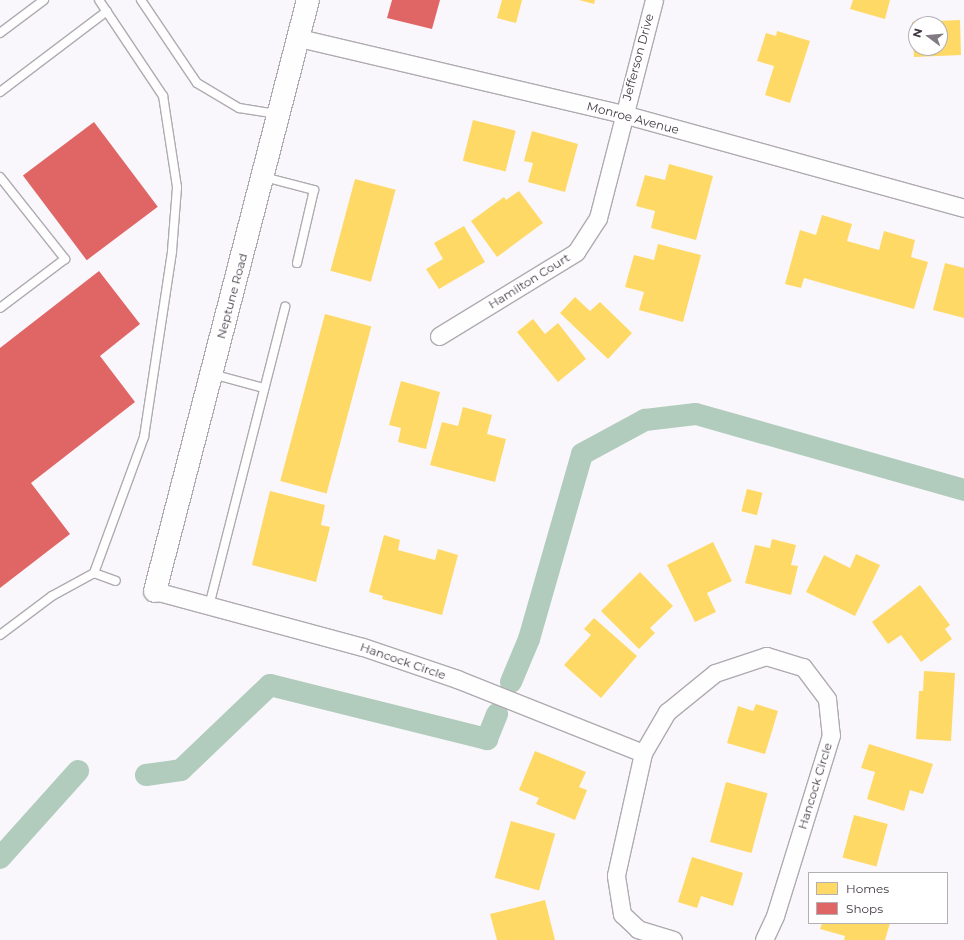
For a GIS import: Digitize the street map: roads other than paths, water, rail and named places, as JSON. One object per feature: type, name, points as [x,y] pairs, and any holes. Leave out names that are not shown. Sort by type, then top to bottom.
[{"type":"main road","name":"Neptune Road","points":[[155,591],[264,177],[308,0]]},
{"type":"street","name":"Jefferson Drive","points":[[623,114],[654,0]]},
{"type":"street","name":"Monroe Avenue","points":[[299,38],[623,114],[964,208]]},
{"type":"street","name":"Hamilton Court","points":[[439,336],[576,252],[598,218],[623,114]]},
{"type":"street","name":"Hancock Circle","points":[[155,591],[363,647],[457,679],[643,753]]},
{"type":"street","name":"Hancock Circle","points":[[673,940],[638,929],[622,914],[616,875],[643,753],[667,712],[715,673],[766,656],[804,667],[827,699],[831,736],[775,916],[764,940]]},
{"type":"lane","points":[[0,33],[44,0]]},
{"type":"lane","points":[[0,636],[52,596],[94,573],[144,437],[172,252],[177,187],[164,96],[99,0]]},
{"type":"lane","points":[[141,0],[197,83],[239,108],[279,114]]},
{"type":"lane","points":[[0,92],[107,11]]},
{"type":"lane","points":[[0,177],[65,259],[0,308]]},
{"type":"lane","points":[[264,177],[314,190],[296,263]]},
{"type":"lane","points":[[209,606],[285,307]]},
{"type":"lane","points":[[211,374],[264,388]]},
{"type":"lane","points":[[94,573],[116,580]]},
{"type":"waterway","points":[[511,682],[529,639],[582,454],[645,420],[696,414],[964,490]]},
{"type":"waterway","points":[[146,775],[181,770],[270,685],[487,739],[497,714]]},
{"type":"waterway","points":[[0,858],[78,771]]}]
